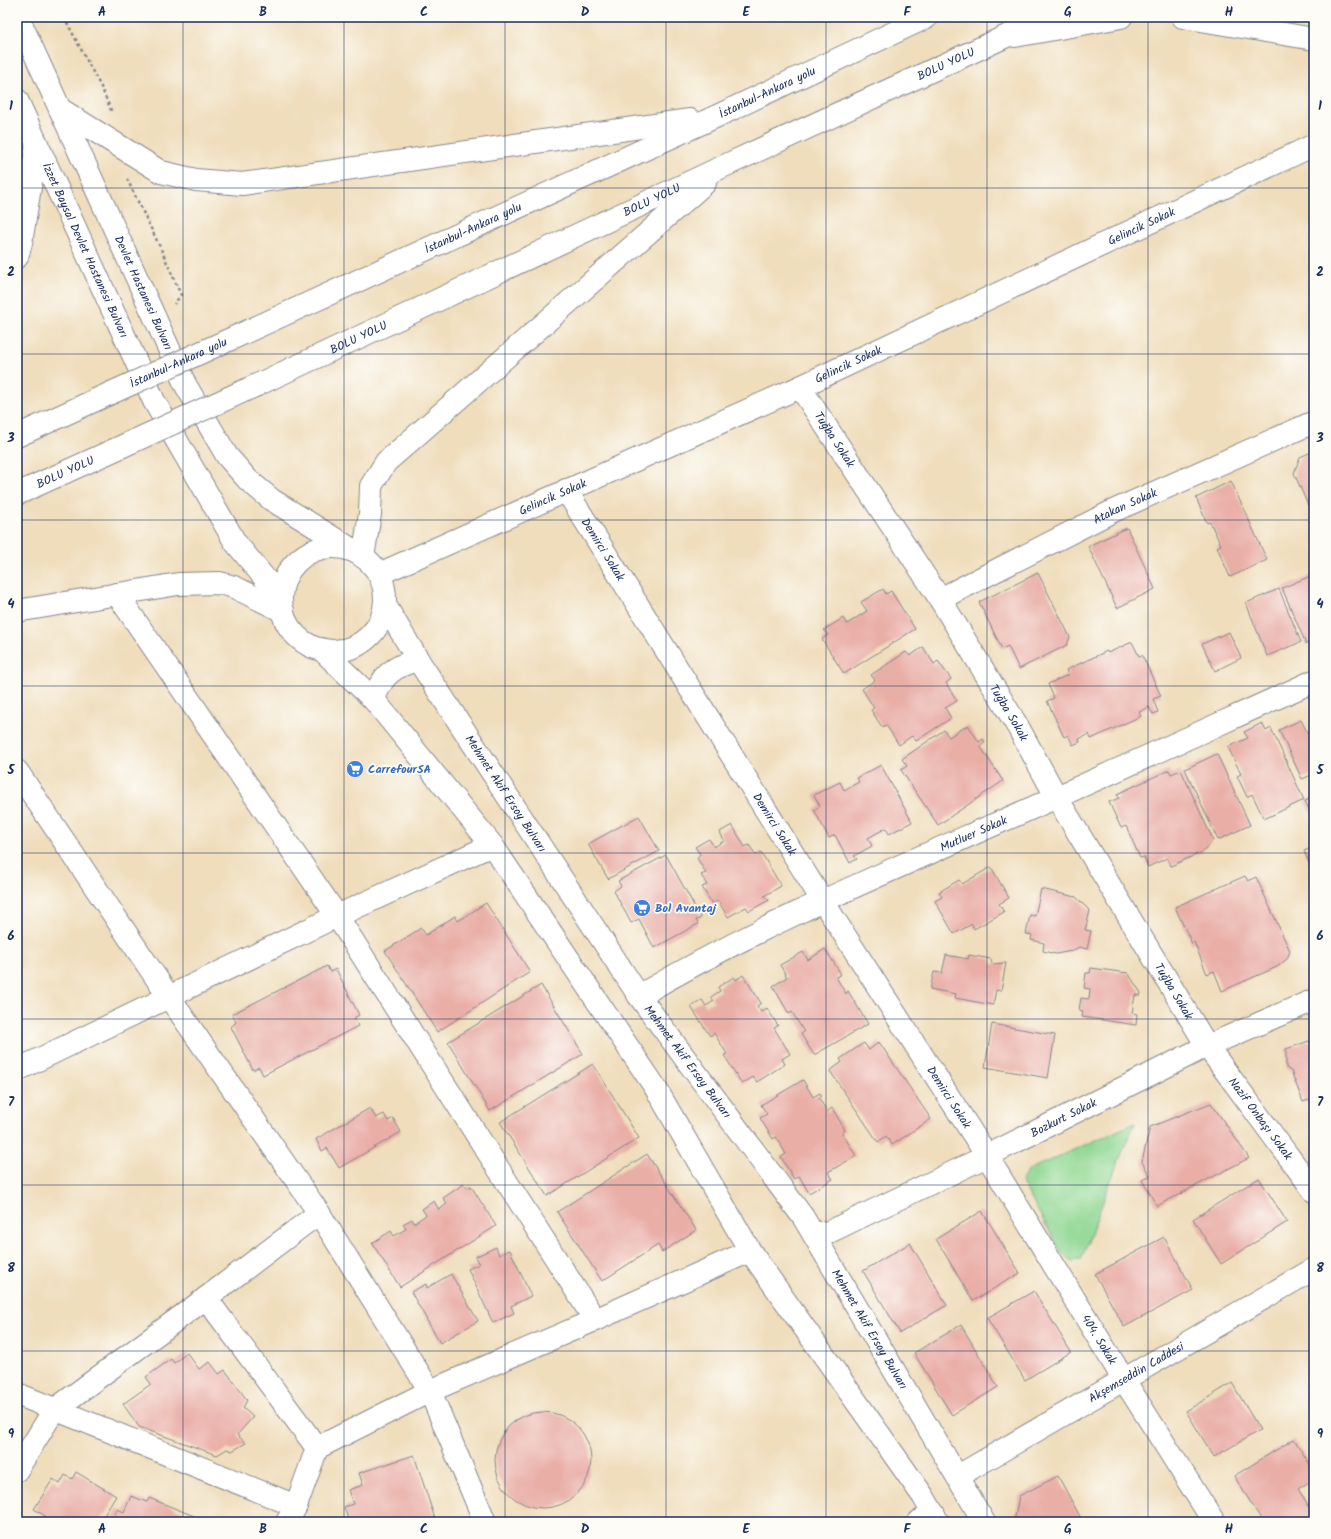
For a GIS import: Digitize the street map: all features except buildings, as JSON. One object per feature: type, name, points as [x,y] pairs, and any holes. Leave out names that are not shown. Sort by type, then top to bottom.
[{"type":"main road","points":[[18,17],[60,109],[160,172],[196,180],[242,184],[715,116]]},
{"type":"main road","name":"İstanbul-Ankara yolu","points":[[17,436],[233,338],[927,17]]},
{"type":"main road","name":"BOLU YOLU","points":[[17,494],[257,385],[724,166],[1048,17]]},
{"type":"main road","points":[[1002,38],[1121,17]]},
{"type":"main road","points":[[1183,17],[1314,39]]},
{"type":"main road","name":"İzzet Baysal Devlet Hastanesi Bulvarı","points":[[17,100],[154,401],[235,542],[282,605]]},
{"type":"main road","name":"Devlet Hastanesi Bulvarı","points":[[60,109],[186,384],[227,456],[248,480],[272,500],[360,554]]},
{"type":"main road","points":[[17,257],[21,243],[37,144]]},
{"type":"main road","name":"Gelincik Sokak","points":[[379,574],[423,556],[566,490],[800,387],[1314,145]]},
{"type":"main road","points":[[360,554],[370,514],[371,486],[386,462],[724,166]]},
{"type":"main road","name":"Tuğba Sokak","points":[[800,387],[940,599],[1018,728],[1056,798],[1207,1046]]},
{"type":"main road","name":"Atakan Sokak","points":[[940,599],[1114,511],[1314,422]]},
{"type":"main road","name":"Demirci Sokak","points":[[566,490],[822,900],[987,1156]]},
{"type":"main road","points":[[331,547],[344,548],[360,554],[372,564],[379,574],[384,589],[385,604],[383,616],[378,625],[363,642],[343,650],[332,651],[321,649],[305,643],[292,631],[284,616],[282,605],[283,585],[288,573],[306,554],[318,549],[331,547]]},
{"type":"main road","points":[[17,611],[178,584],[220,583],[282,605]]},
{"type":"main road","points":[[117,594],[337,916],[595,1320]]},
{"type":"main road","name":"Mehmet Akif Ersoy Bulvarı","points":[[385,604],[418,660],[639,996],[803,1217],[984,1522]]},
{"type":"main road","points":[[321,649],[374,700],[492,845],[656,1087],[750,1250],[918,1490],[930,1520]]},
{"type":"main road","points":[[374,700],[378,688],[385,677],[394,669],[406,663],[418,660]]},
{"type":"main road","name":"Mutluer Sokak","points":[[639,996],[672,977],[822,900],[1056,798],[1314,681]]},
{"type":"main road","points":[[17,771],[169,998],[319,1213],[430,1391],[485,1522]]},
{"type":"main road","points":[[17,1070],[337,916],[492,845]]},
{"type":"main road","name":"Bozkurt Sokak","points":[[814,1234],[829,1232],[987,1156],[1207,1046],[1314,1000]]},
{"type":"main road","name":"Nazif Onbaşı Sokak","points":[[1207,1046],[1314,1190]]},
{"type":"main road","name":"404. Sokak","points":[[987,1156],[1124,1380],[1214,1522]]},
{"type":"main road","points":[[17,1470],[54,1410],[319,1213]]},
{"type":"main road","points":[[17,1394],[292,1514],[317,1448],[430,1391],[595,1320],[750,1250]]},
{"type":"main road","name":"Akşemseddin Caddesi","points":[[958,1476],[1314,1269]]},
{"type":"main road","points":[[206,1298],[317,1448]]},
{"type":"path","points":[[64,17],[102,89],[111,110],[110,140]]},
{"type":"path","points":[[125,175],[161,249],[181,295]]},
{"type":"green space","points":[[1135,1123],[1116,1167],[1081,1260],[1071,1261],[1062,1253],[1021,1181],[1030,1169]]},
{"type":"place","name":"CarrefourSA","points":[[355,769]]},
{"type":"place","name":"Bol Avantaj","points":[[642,908]]}]
